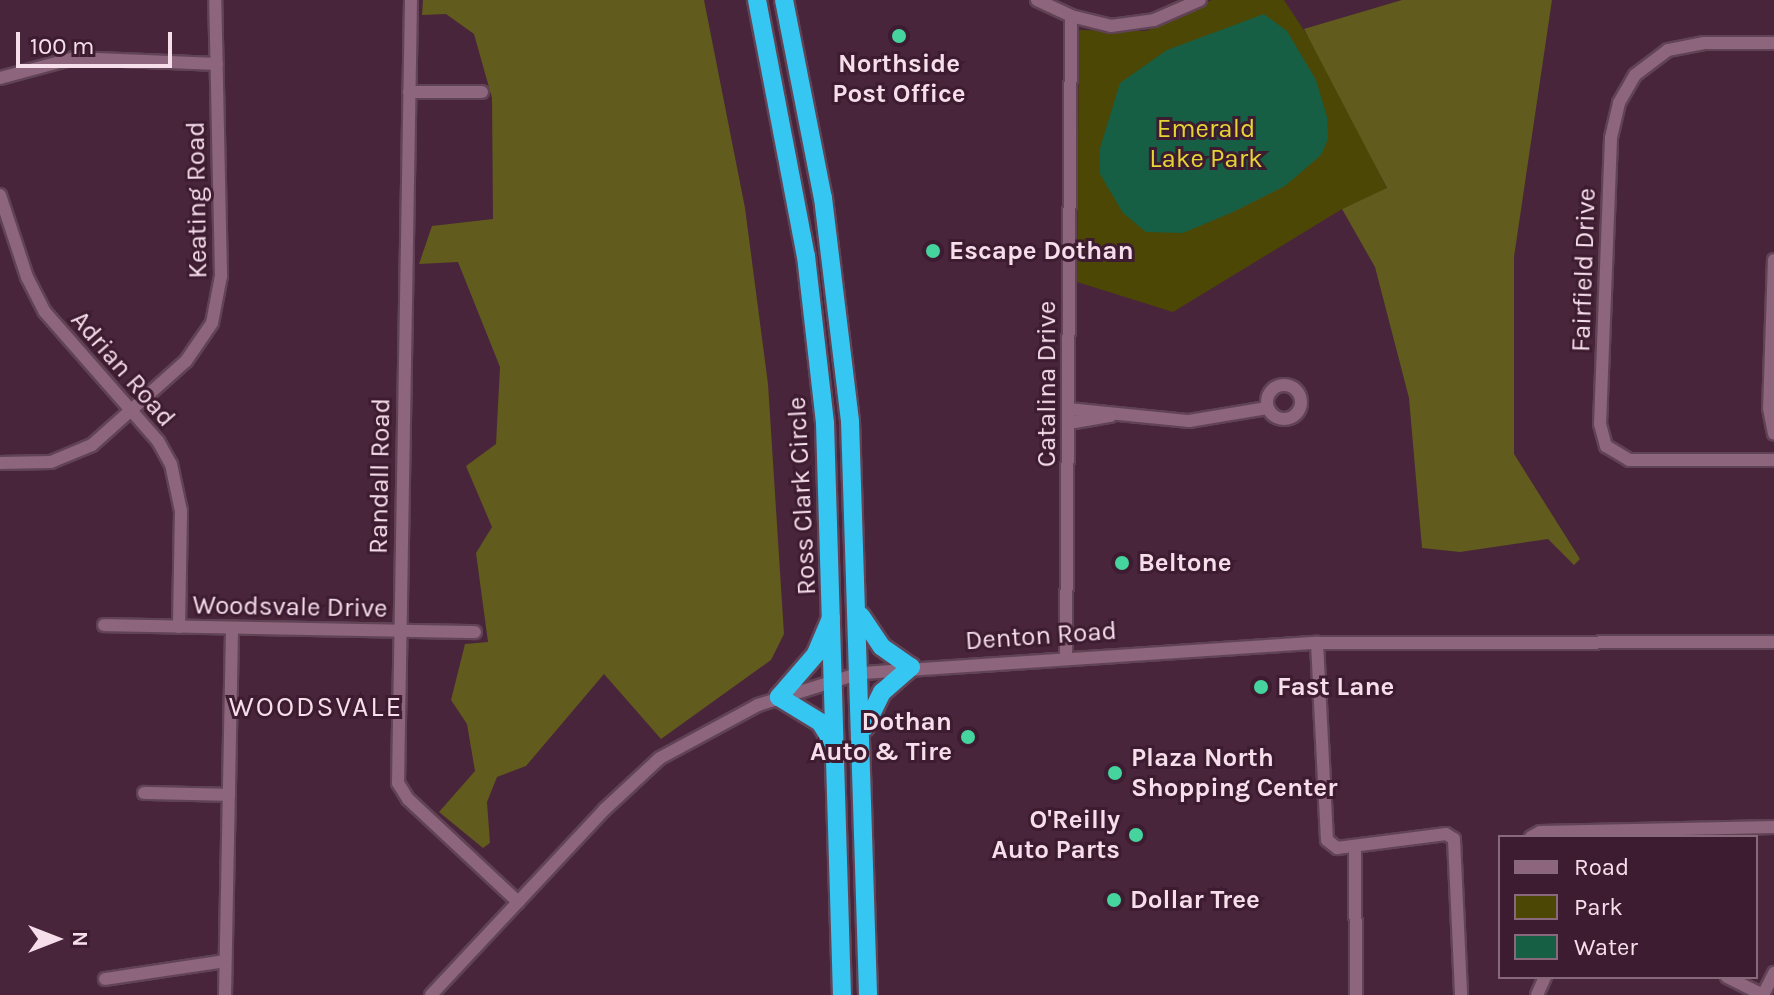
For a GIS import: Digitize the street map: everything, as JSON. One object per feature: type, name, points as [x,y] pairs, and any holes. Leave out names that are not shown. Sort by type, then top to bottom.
[{"type":"highway","name":"Ross Clark Circle","points":[[757,0],[806,256],[825,423],[832,527],[846,992]]},
{"type":"highway","name":"Ross Clark Circle","points":[[784,0],[832,252],[850,421],[858,541],[868,995]]},
{"type":"highway","points":[[806,256],[832,252]]},
{"type":"highway","points":[[825,423],[850,421]]},
{"type":"highway","points":[[832,527],[858,541]]},
{"type":"highway","points":[[834,612],[816,654],[779,697],[820,722],[837,751]]},
{"type":"highway","points":[[860,615],[882,647],[911,667],[882,692],[862,733]]},
{"type":"street","name":"Keating Road","points":[[0,463],[40,463],[73,456],[132,411],[201,343],[219,300],[215,0]]},
{"type":"street","name":"Randall Road","points":[[411,0],[398,783],[408,799],[518,902]]},
{"type":"street","points":[[1037,0],[1071,16],[1125,26],[1200,0]]},
{"type":"street","name":"Catalina Drive","points":[[1066,657],[1071,16]]},
{"type":"street","name":"Fairfield Drive","points":[[1774,43],[1704,43],[1668,50],[1635,75],[1619,103],[1611,138],[1600,424],[1606,446],[1629,460],[1774,460]]},
{"type":"street","points":[[0,78],[74,58],[217,64]]},
{"type":"street","points":[[409,92],[482,92]]},
{"type":"street","name":"Adrian Road","points":[[0,195],[27,277],[45,312],[165,453],[179,488],[179,627]]},
{"type":"street","points":[[1774,260],[1769,398],[1774,434]]},
{"type":"street","points":[[1068,416],[1189,421],[1267,408]]},
{"type":"street","name":"Woodsvale Drive","points":[[104,625],[475,632]]},
{"type":"street","points":[[225,995],[232,628]]},
{"type":"street","name":"Denton Road","points":[[431,995],[660,758],[718,723],[779,697],[861,673],[911,667],[1317,643],[1774,642]]},
{"type":"street","points":[[1317,643],[1323,829],[1330,845],[1355,846],[1446,834],[1454,839],[1461,995]]},
{"type":"street","points":[[144,793],[229,795]]},
{"type":"street","points":[[1535,835],[1540,832],[1774,827]]},
{"type":"street","points":[[1355,846],[1356,995]]},
{"type":"street","points":[[105,979],[225,961]]},
{"type":"street","points":[[1731,979],[1763,995],[1774,973]]},
{"type":"green space","name":"Emerald Lake Park","points":[[1212,0],[1284,0],[1324,61],[1387,189],[1342,209],[1173,312],[1077,282],[1079,30],[1146,31]]},
{"type":"shaded area","points":[[423,0],[704,0],[745,208],[768,384],[784,634],[771,660],[661,739],[604,674],[526,766],[497,777],[487,802],[490,843],[483,848],[439,812],[475,771],[467,724],[451,700],[465,644],[488,642],[476,553],[492,527],[466,466],[496,444],[500,367],[458,262],[419,264],[432,226],[493,219],[492,98],[474,34],[446,14],[422,15]]},
{"type":"shaded area","points":[[1402,0],[1552,0],[1514,257],[1514,454],[1580,559],[1574,565],[1548,539],[1460,552],[1422,548],[1409,398],[1375,267],[1342,209],[1387,188],[1304,29]]},
{"type":"water","points":[[1264,14],[1287,31],[1316,80],[1327,117],[1328,139],[1321,155],[1285,186],[1233,212],[1183,233],[1146,232],[1123,213],[1100,174],[1100,148],[1120,83],[1167,50]]},
{"type":"place","name":"Northside Post Office","points":[[899,36]]},
{"type":"place","name":"Escape Dothan","points":[[933,251]]},
{"type":"place","name":"Beltone","points":[[1122,563]]},
{"type":"place","name":"Fast Lane","points":[[1261,687]]},
{"type":"place","name":"Dothan Auto & Tire","points":[[968,737]]},
{"type":"place","name":"Plaza North Shopping Center","points":[[1115,773]]},
{"type":"place","name":"O'Reilly Auto Parts","points":[[1136,835]]},
{"type":"place","name":"Dollar Tree","points":[[1114,900]]},
{"type":"district","name":"WOODSVALE","points":[[316,707]]}]
